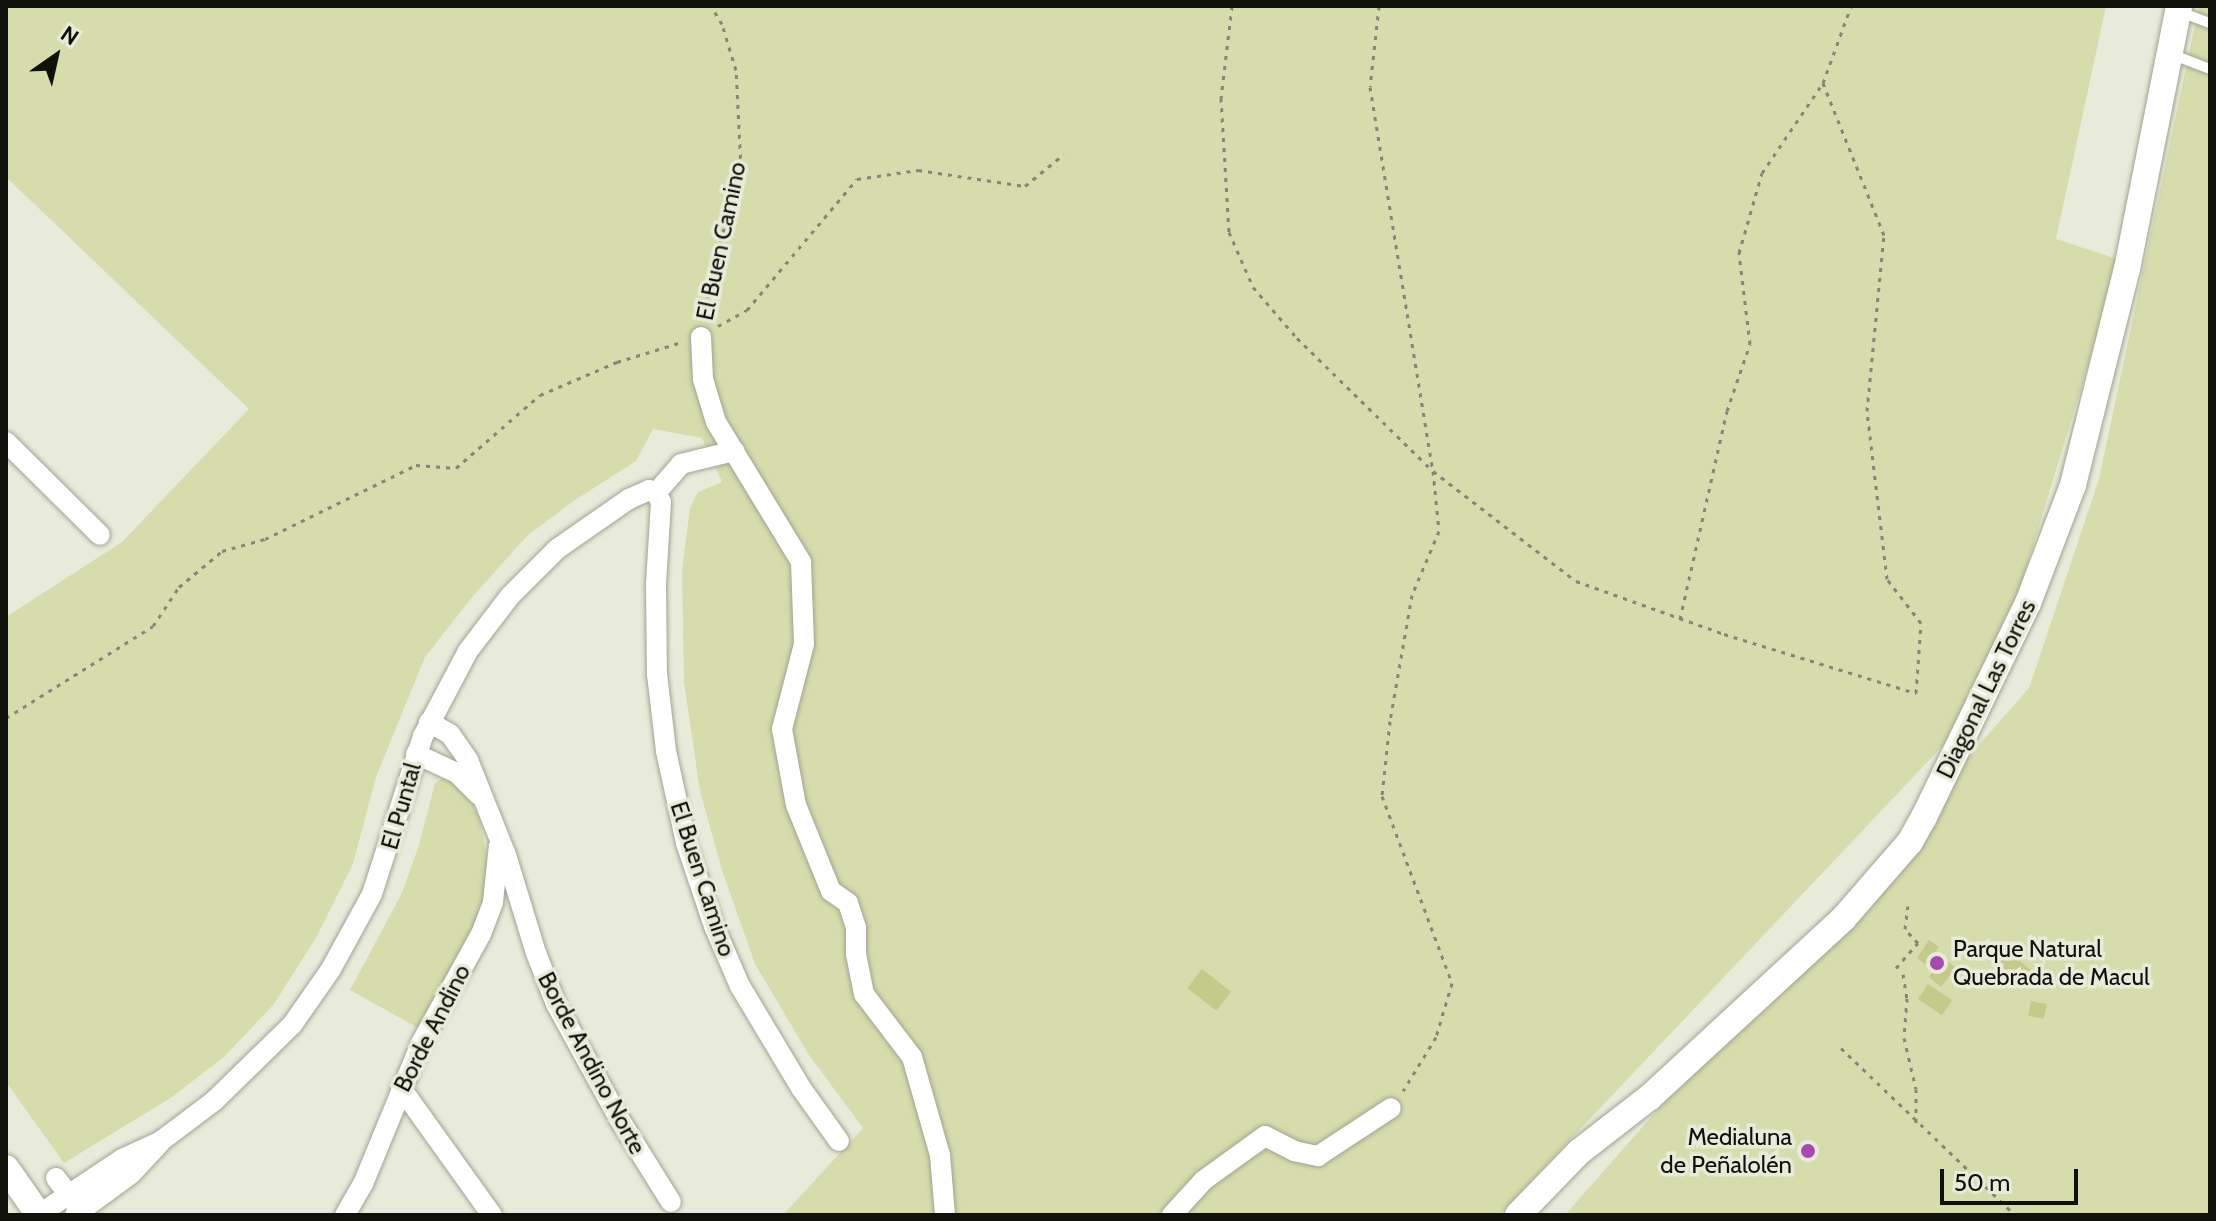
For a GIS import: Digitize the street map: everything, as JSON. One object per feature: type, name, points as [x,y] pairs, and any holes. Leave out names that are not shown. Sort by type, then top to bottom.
[{"type":"street","name":"Diagonal Las Torres","points":[[1518,1215],[1579,1152],[1650,1097],[1843,919],[1903,850],[1924,817],[2028,603],[2073,485],[2127,269],[2179,9]]},
{"type":"street","points":[[701,337],[703,379],[716,422],[801,562],[804,644],[782,729],[796,805],[831,891],[848,903],[856,927],[856,954],[864,994],[912,1057],[940,1155],[945,1215]]},
{"type":"street","points":[[6,442],[100,535]]},
{"type":"street","points":[[656,493],[681,464],[734,451]]},
{"type":"street","name":"El Puntal","points":[[39,1215],[72,1203],[122,1159],[161,1141],[214,1101],[260,1060],[319,989],[372,894],[388,853],[416,754],[429,722],[468,651],[525,578],[572,537],[616,506],[649,490],[656,493]]},
{"type":"street","name":"El Buen Camino","points":[[656,493],[661,502],[656,584],[658,685],[672,780],[686,843],[714,926],[740,986],[793,1076],[839,1141]]},
{"type":"street","points":[[429,722],[450,734],[459,746],[478,781],[483,801]]},
{"type":"street","points":[[416,754],[457,773],[483,801]]},
{"type":"street","name":"Borde Andino Norte","points":[[483,801],[499,836],[556,1004],[605,1095],[671,1202]]},
{"type":"street","name":"Borde Andino","points":[[345,1215],[363,1184],[433,1018],[489,916],[498,873],[499,836]]},
{"type":"street","points":[[489,916],[509,910],[525,918]]},
{"type":"street","points":[[401,1088],[492,1215]]},
{"type":"street","points":[[1172,1215],[1204,1180],[1265,1136],[1294,1151],[1318,1156],[1391,1108]]},
{"type":"street","points":[[6,1168],[39,1215]]},
{"type":"lane","points":[[2179,9],[2210,23]]},
{"type":"lane","points":[[2169,53],[2210,69]]},
{"type":"path","name":"El Buen Camino","points":[[701,337],[715,261],[741,168],[736,70],[722,24],[711,6]]},
{"type":"path","points":[[1232,6],[1221,98],[1229,232],[1253,287],[1297,338],[1433,471],[1576,581],[1680,619],[1916,693],[1921,623],[1887,579],[1867,411],[1884,235],[1823,83]]},
{"type":"path","points":[[1379,6],[1370,87],[1433,471],[1439,531],[1412,595],[1390,721],[1382,796],[1452,983],[1436,1037],[1391,1108]]},
{"type":"path","points":[[1680,619],[1727,411],[1750,344],[1739,253],[1762,173],[1823,83],[1851,6]]},
{"type":"path","points":[[6,718],[153,626],[179,587],[222,551],[265,539],[416,465],[456,468],[540,395],[617,362],[701,337],[747,310],[857,179],[918,170],[1025,186],[1064,154]]},
{"type":"path","points":[[1896,968],[1918,943],[1905,929],[1908,906]]},
{"type":"path","points":[[1903,974],[1907,998],[1904,1038],[1916,1089],[1916,1124]]},
{"type":"path","points":[[1841,1048],[1916,1124],[2015,1215]]},
{"type":"green space","points":[[6,6],[2106,6],[2056,239],[2120,260],[1986,700],[1499,1215],[783,1215],[863,1128],[809,1055],[755,964],[722,870],[700,791],[684,682],[682,570],[690,508],[698,492],[722,482],[702,438],[653,429],[636,461],[575,500],[527,536],[473,596],[425,657],[376,777],[353,864],[317,936],[274,1004],[225,1056],[172,1097],[64,1163],[6,1082],[6,617],[122,542],[249,409],[6,177]]},
{"type":"green space","points":[[2199,6],[2210,6],[2210,1215],[1565,1215],[2029,688],[2099,479]]},
{"type":"green space","points":[[443,778],[449,781],[453,778],[469,797],[480,820],[488,862],[485,895],[479,918],[418,1028],[350,990],[402,893],[419,845],[435,783]]},
{"type":"building","name":"Parque Natural Quebrada de Macul","points":[[1929,940],[1939,947],[1936,951],[1956,968],[1941,987],[1929,977],[1934,970],[1917,958]]},
{"type":"building","points":[[2007,950],[2031,970],[2020,982],[1997,962]]},
{"type":"building","points":[[1202,969],[1231,992],[1216,1011],[1187,988]]},
{"type":"building","points":[[1928,984],[1952,1000],[1942,1015],[1918,999]]},
{"type":"building","points":[[2031,1001],[2047,1004],[2044,1019],[2028,1016]]},
{"type":"place","name":"Parque Natural Quebrada de Macul","points":[[1937,963]]},
{"type":"place","name":"Medialuna de Peñalolén","points":[[1808,1151]]}]
